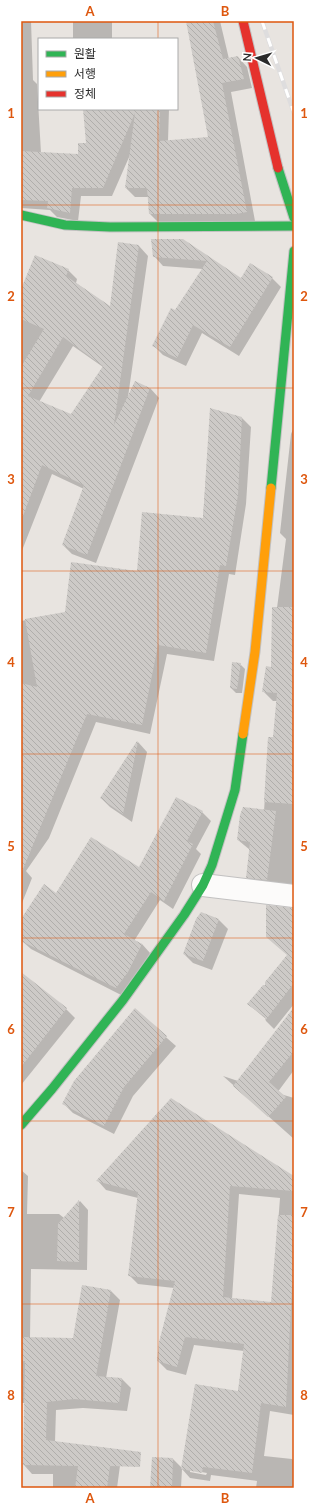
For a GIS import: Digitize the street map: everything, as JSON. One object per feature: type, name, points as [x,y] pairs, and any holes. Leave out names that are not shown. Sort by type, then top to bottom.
[{"type":"street","points":[[243,21],[279,174],[294,218]]},
{"type":"street","points":[[21,215],[65,225],[110,227],[294,226]]},
{"type":"street","points":[[21,1125],[52,1089],[122,1000],[184,915],[203,885],[212,865],[235,790],[254,659],[294,251]]},
{"type":"street","points":[[203,885],[294,896]]},
{"type":"building","points":[[186,21],[213,21],[223,59],[238,56],[244,79],[222,83],[247,212],[236,214],[149,214],[147,188],[125,188],[135,113],[103,188],[72,188],[70,213],[47,208],[48,201],[21,200],[21,151],[78,154],[78,143],[86,143],[83,110],[160,110],[159,141],[208,137]]},
{"type":"building","points":[[151,239],[183,239],[241,278],[250,263],[273,277],[230,347],[193,325],[177,358],[152,346],[171,308],[175,310],[207,261],[153,257]]},
{"type":"building","points":[[118,242],[139,245],[114,425],[135,381],[150,388],[87,555],[62,545],[84,485],[42,465],[23,516],[21,516],[21,367],[44,329],[21,319],[21,289],[35,255],[69,269],[66,276],[110,306]],"holes":[[[63,337],[103,366],[71,414],[28,396]]]},
{"type":"building","points":[[210,408],[242,417],[238,495],[226,566],[220,565],[206,653],[158,645],[142,725],[87,714],[21,874],[21,683],[37,687],[25,619],[65,612],[71,562],[137,571],[142,512],[203,518]]},
{"type":"building","points":[[272,607],[294,607],[293,804],[264,802],[268,737],[273,737],[277,693],[262,692],[266,666],[271,667]]},
{"type":"building","points":[[232,662],[241,663],[237,689],[230,688]]},
{"type":"building","points":[[137,741],[138,742],[123,814],[100,798]]},
{"type":"building","points":[[176,797],[203,811],[187,841],[193,844],[164,901],[151,892],[124,934],[142,944],[128,972],[116,988],[21,941],[21,919],[44,884],[56,893],[91,837],[139,867]]},
{"type":"building","points":[[243,807],[276,811],[267,880],[246,878],[250,842],[237,840],[240,815]]},
{"type":"building","points":[[266,905],[294,908],[294,983],[265,1021],[265,1017],[247,1004],[263,985],[265,985],[265,982],[287,955],[266,937]]},
{"type":"building","points":[[201,912],[219,919],[203,961],[183,954],[196,919]]},
{"type":"building","points":[[21,972],[67,1008],[21,1067]]},
{"type":"building","points":[[294,1007],[294,1051],[269,1082],[286,1097],[268,1117],[233,1086]]},
{"type":"building","points":[[135,1008],[167,1036],[124,1087],[104,1126],[62,1104],[74,1081]]},
{"type":"building","points":[[171,1098],[294,1176],[294,1191],[230,1186],[223,1297],[271,1302],[278,1215],[294,1215],[294,1285],[292,1285],[286,1407],[261,1403],[252,1473],[203,1467],[202,1473],[181,1469],[195,1384],[238,1391],[244,1344],[185,1337],[177,1367],[157,1361],[159,1342],[175,1281],[128,1276],[138,1192],[96,1181]]},
{"type":"building","points":[[79,1200],[79,1262],[57,1261],[58,1224]]},
{"type":"building","points":[[82,1285],[111,1290],[96,1376],[122,1378],[119,1403],[74,1399],[47,1402],[46,1440],[141,1452],[140,1467],[110,1466],[107,1488],[75,1488],[78,1466],[23,1465],[25,1361],[21,1361],[21,1337],[73,1338]]},
{"type":"building","points":[[152,1457],[173,1458],[172,1488],[150,1488]]},
{"type":"railway","points":[[262,21],[294,113]]},
{"type":"traffic: fast","points":[[278,168],[294,218]]},
{"type":"traffic: fast","points":[[21,215],[65,225],[110,227],[294,226]]},
{"type":"traffic: fast","points":[[271,488],[294,251]]},
{"type":"traffic: fast","points":[[21,1125],[52,1089],[123,1000],[184,915],[203,885],[212,865],[235,790],[243,734]]},
{"type":"traffic: slow","points":[[243,734],[255,652],[271,488]]},
{"type":"traffic: jam","points":[[243,21],[278,168]]}]
